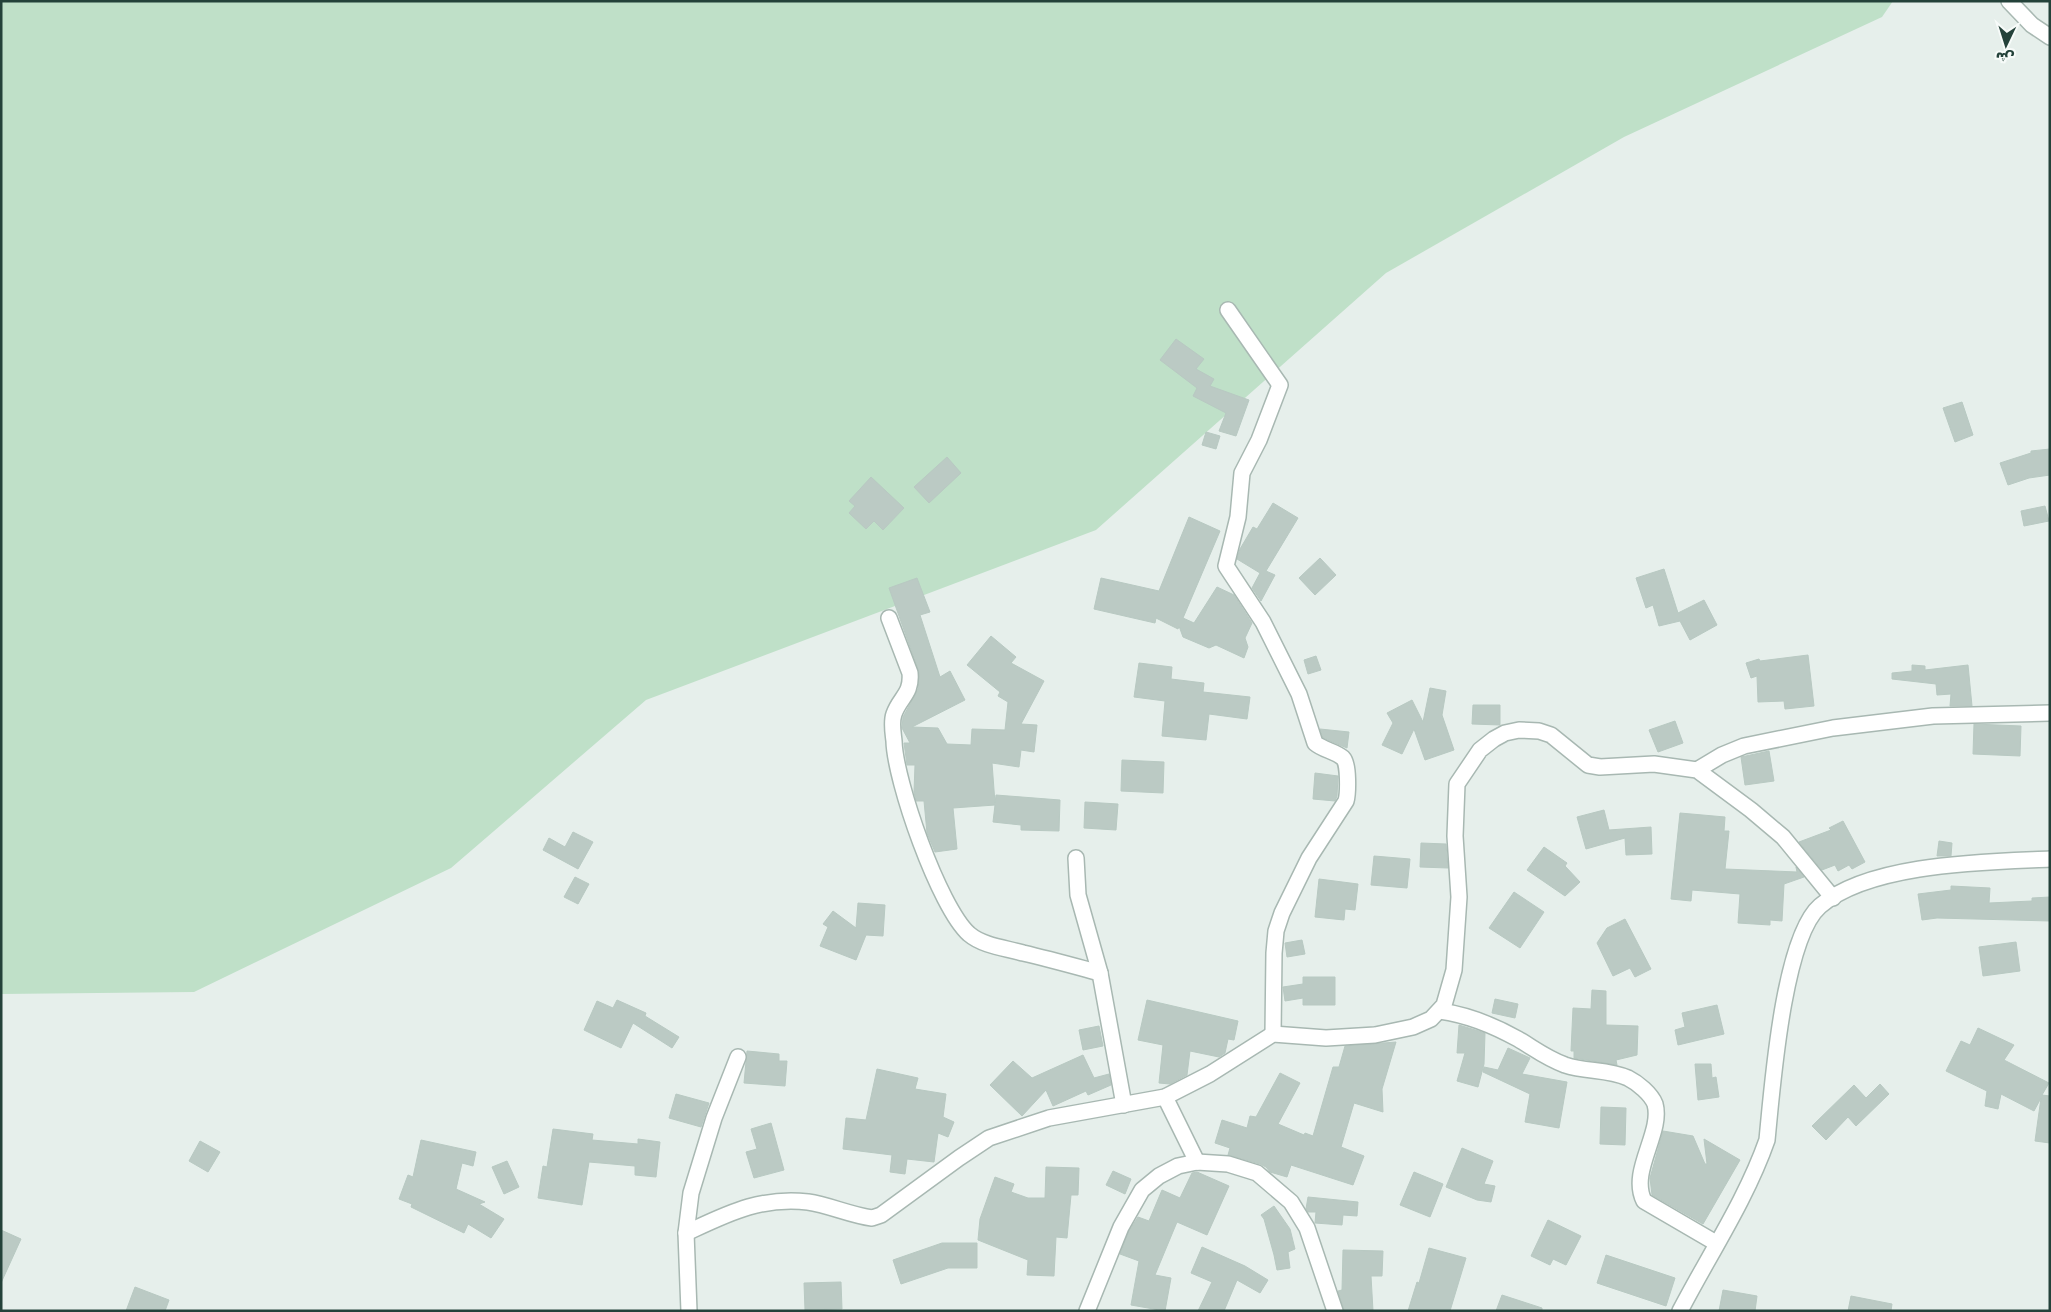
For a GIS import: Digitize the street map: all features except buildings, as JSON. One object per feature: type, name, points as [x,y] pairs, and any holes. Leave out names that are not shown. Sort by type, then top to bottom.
[{"type":"street","points":[[2009,1],[2032,25],[2050,38]]},
{"type":"street","points":[[1228,310],[1268,365],[1280,385],[1259,440],[1242,473],[1238,517],[1226,566],[1263,622],[1299,694],[1315,743],[1343,758],[1346,766],[1348,796],[1293,887],[1276,931],[1273,1034]]},
{"type":"street","points":[[889,618],[910,673],[911,681],[910,688],[894,715],[894,746],[899,772],[914,825],[938,882],[958,920],[969,934],[992,944],[1100,973]]},
{"type":"street","points":[[1697,770],[1722,755],[1744,746],[1832,728],[1933,716],[2050,713]]},
{"type":"street","points":[[686,1233],[748,1207],[772,1201],[809,1202],[872,1218],[881,1215],[958,1158],[989,1138],[1049,1118],[1165,1097],[1210,1074],[1273,1034],[1326,1038],[1375,1036],[1431,1019],[1440,1010],[1447,998],[1454,970],[1459,898],[1455,836],[1457,784],[1480,750],[1505,733],[1519,730],[1539,731],[1551,735],[1588,764],[1600,767],[1654,764],[1697,770],[1751,810],[1783,837],[1833,898]]},
{"type":"street","points":[[1076,858],[1078,895],[1100,973],[1124,1105]]},
{"type":"street","points":[[1680,1311],[1759,1162],[1766,1140],[1784,1001],[1796,952],[1805,928],[1818,907],[1864,881],[1970,863],[2050,859]]},
{"type":"street","points":[[1440,1010],[1462,1014],[1479,1020],[1519,1040],[1540,1054],[1563,1064],[1579,1070],[1612,1072],[1629,1079],[1642,1088],[1654,1102],[1655,1107],[1653,1128],[1639,1180],[1640,1194],[1644,1201],[1716,1243]]},
{"type":"street","points":[[688,1311],[686,1233],[691,1193],[714,1118],[738,1057]]},
{"type":"street","points":[[1165,1097],[1197,1162]]},
{"type":"street","points":[[1087,1311],[1121,1227],[1142,1190],[1159,1176],[1178,1166],[1197,1162],[1228,1164],[1258,1173],[1291,1202],[1307,1228],[1335,1311]]},
{"type":"green space","points":[[1,1],[1893,1],[1882,17],[1624,137],[1386,273],[1096,530],[646,700],[451,868],[194,992],[1,994]]}]
